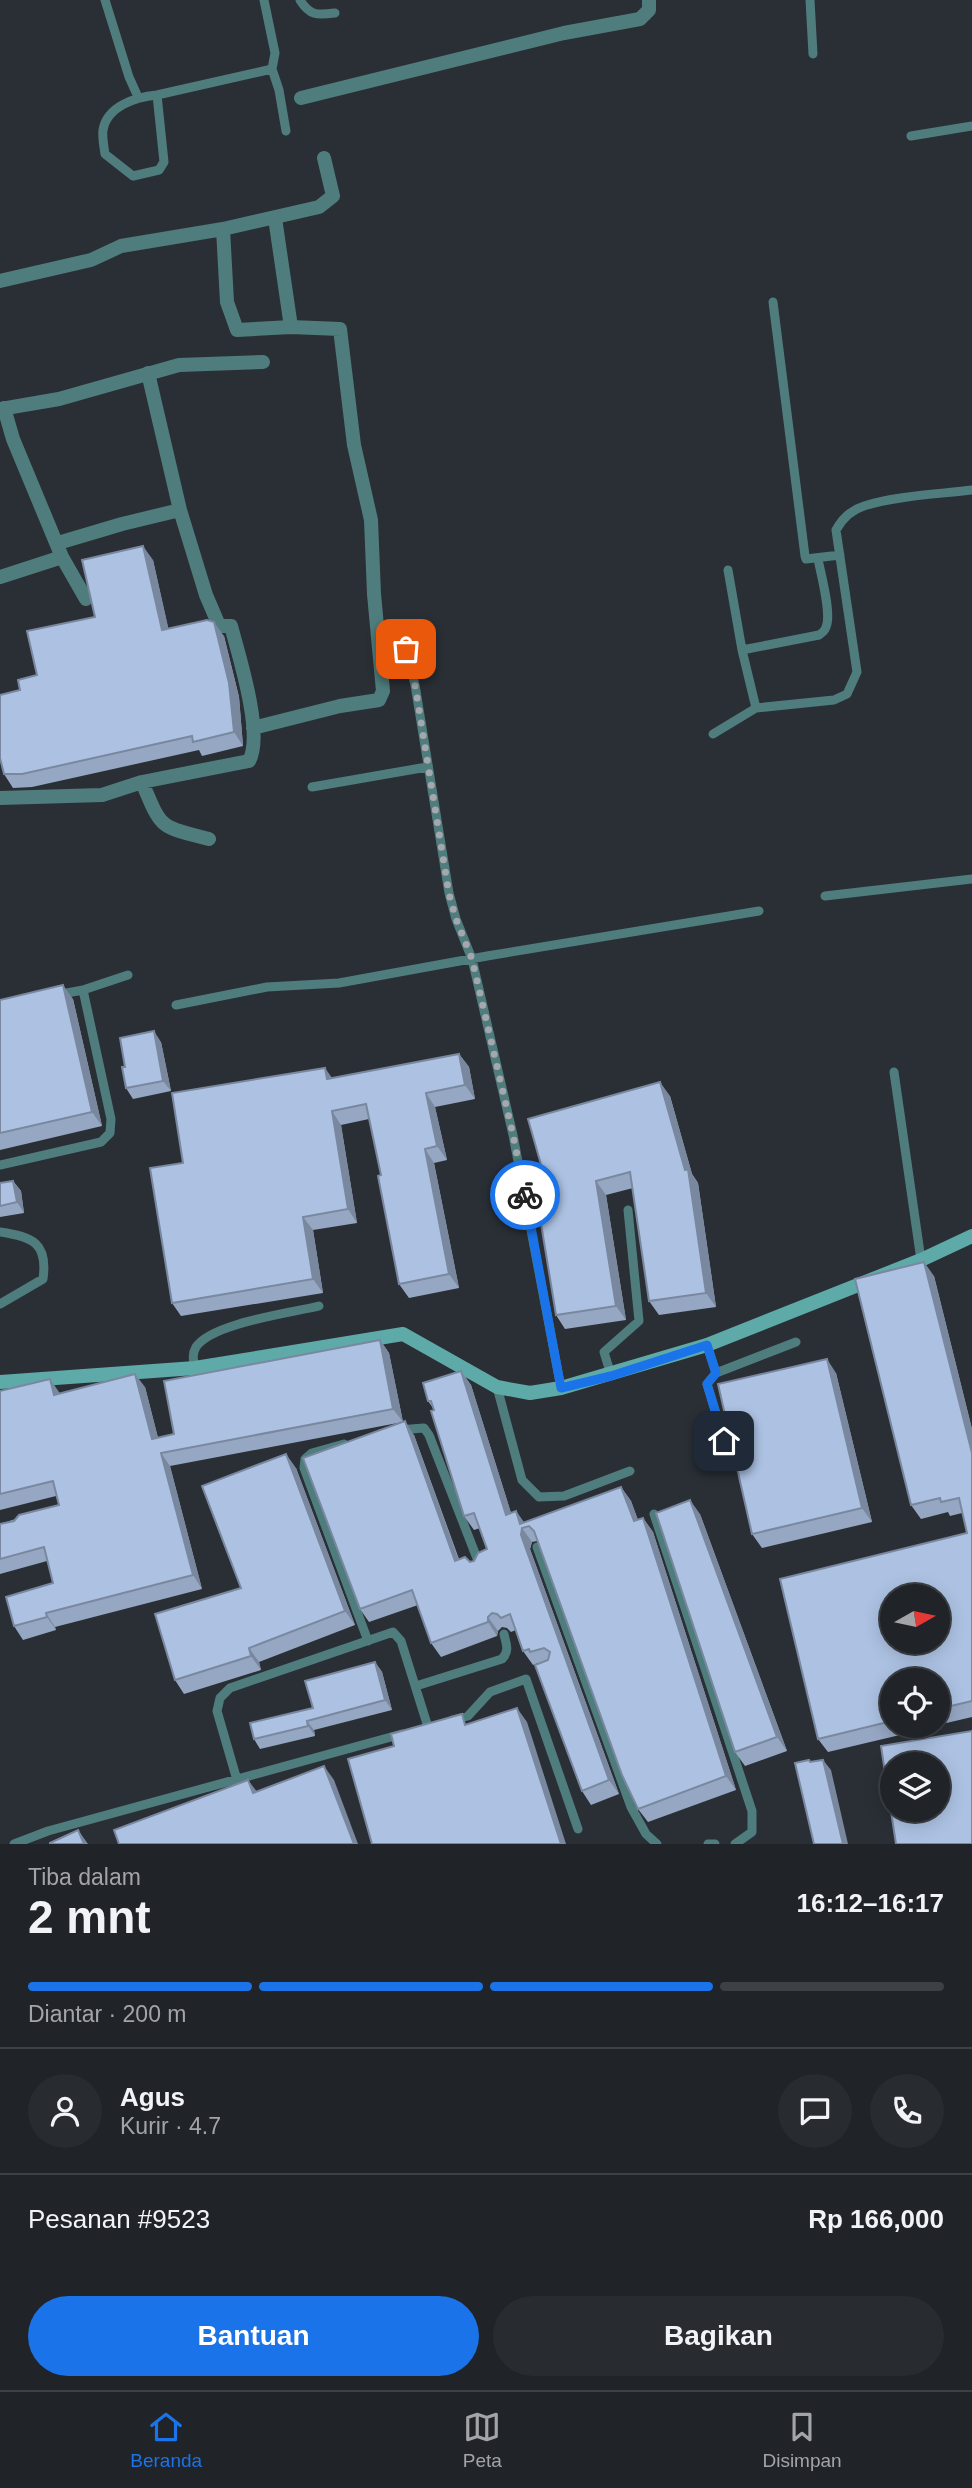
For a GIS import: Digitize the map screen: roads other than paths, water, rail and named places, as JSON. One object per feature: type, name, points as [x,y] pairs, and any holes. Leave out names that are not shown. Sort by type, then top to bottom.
[{"type":"street","points":[[301,98],[564,33],[640,19],[649,10],[649,0]]},
{"type":"street","points":[[0,281],[91,260],[121,246],[223,229],[319,207],[333,195],[324,158]]},
{"type":"street","points":[[275,218],[291,327]]},
{"type":"street","points":[[223,229],[227,302],[236,330],[291,327],[340,329],[354,445],[371,520],[374,594],[383,691],[379,701],[340,706],[253,728]]},
{"type":"street","points":[[86,599],[60,550],[2,408],[59,399],[179,365],[263,362]]},
{"type":"street","points":[[0,798],[102,795],[142,782],[249,761],[254,752],[250,704],[231,626],[222,626],[213,614],[180,510],[148,373]]},
{"type":"street","points":[[0,578],[122,524],[180,510]]},
{"type":"street","points":[[142,782],[159,822],[169,829],[209,839]]},
{"type":"street","points":[[0,1382],[195,1368],[403,1334],[497,1387],[530,1393],[611,1376],[707,1345],[921,1260],[972,1236]]},
{"type":"lane","points":[[105,0],[138,97]]},
{"type":"lane","points":[[264,0],[275,53],[272,69],[279,90],[286,131]]},
{"type":"lane","points":[[300,0],[306,10],[318,15],[335,13]]},
{"type":"lane","points":[[810,0],[813,54]]},
{"type":"lane","points":[[157,95],[164,162],[159,170],[133,176],[105,153],[103,129],[115,109],[138,97],[272,69]]},
{"type":"lane","points":[[911,136],[972,125]]},
{"type":"lane","points":[[773,302],[805,556],[806,559],[818,559],[840,555]]},
{"type":"lane","points":[[713,734],[756,708],[834,700],[847,694],[857,672],[836,530],[842,519],[862,506],[972,490]]},
{"type":"lane","points":[[742,650],[824,632],[828,615],[818,559]]},
{"type":"lane","points":[[728,570],[742,650],[756,708]]},
{"type":"lane","points":[[406,649],[415,685],[449,894],[472,959],[513,1135],[561,1388]]},
{"type":"lane","points":[[312,787],[427,767]]},
{"type":"lane","points":[[825,896],[972,879]]},
{"type":"lane","points":[[176,1005],[267,987],[340,984],[759,911]]},
{"type":"lane","points":[[47,997],[83,990],[128,975]]},
{"type":"lane","points":[[0,1165],[101,1142],[110,1133],[111,1119],[83,990]]},
{"type":"lane","points":[[894,1072],[921,1260]]},
{"type":"lane","points":[[611,1376],[604,1352],[639,1321],[628,1210]]},
{"type":"lane","points":[[0,1233],[27,1238],[40,1248],[45,1262],[43,1279],[0,1304]]},
{"type":"lane","points":[[195,1368],[192,1356],[198,1344],[219,1329],[319,1306]]},
{"type":"lane","points":[[732,1465],[707,1384],[716,1373],[796,1342]]},
{"type":"lane","points":[[707,1345],[716,1373]]},
{"type":"lane","points":[[497,1387],[522,1480],[539,1497],[564,1496],[630,1471]]},
{"type":"lane","points":[[385,1433],[408,1427],[424,1428],[429,1435],[481,1569]]},
{"type":"lane","points":[[350,1442],[312,1453],[305,1458],[304,1468],[368,1641]]},
{"type":"lane","points":[[654,1514],[752,1811],[752,1832],[735,1844]]},
{"type":"lane","points":[[537,1547],[631,1807],[646,1834],[657,1844]]},
{"type":"lane","points":[[237,1780],[217,1711],[220,1698],[230,1688],[393,1632],[401,1640],[428,1727]]},
{"type":"lane","points":[[416,1686],[502,1659],[507,1647],[503,1634]]},
{"type":"lane","points":[[14,1844],[48,1830],[468,1716],[490,1692],[531,1677],[578,1829]]},
{"type":"lane","points":[[708,1844],[715,1844]]}]
